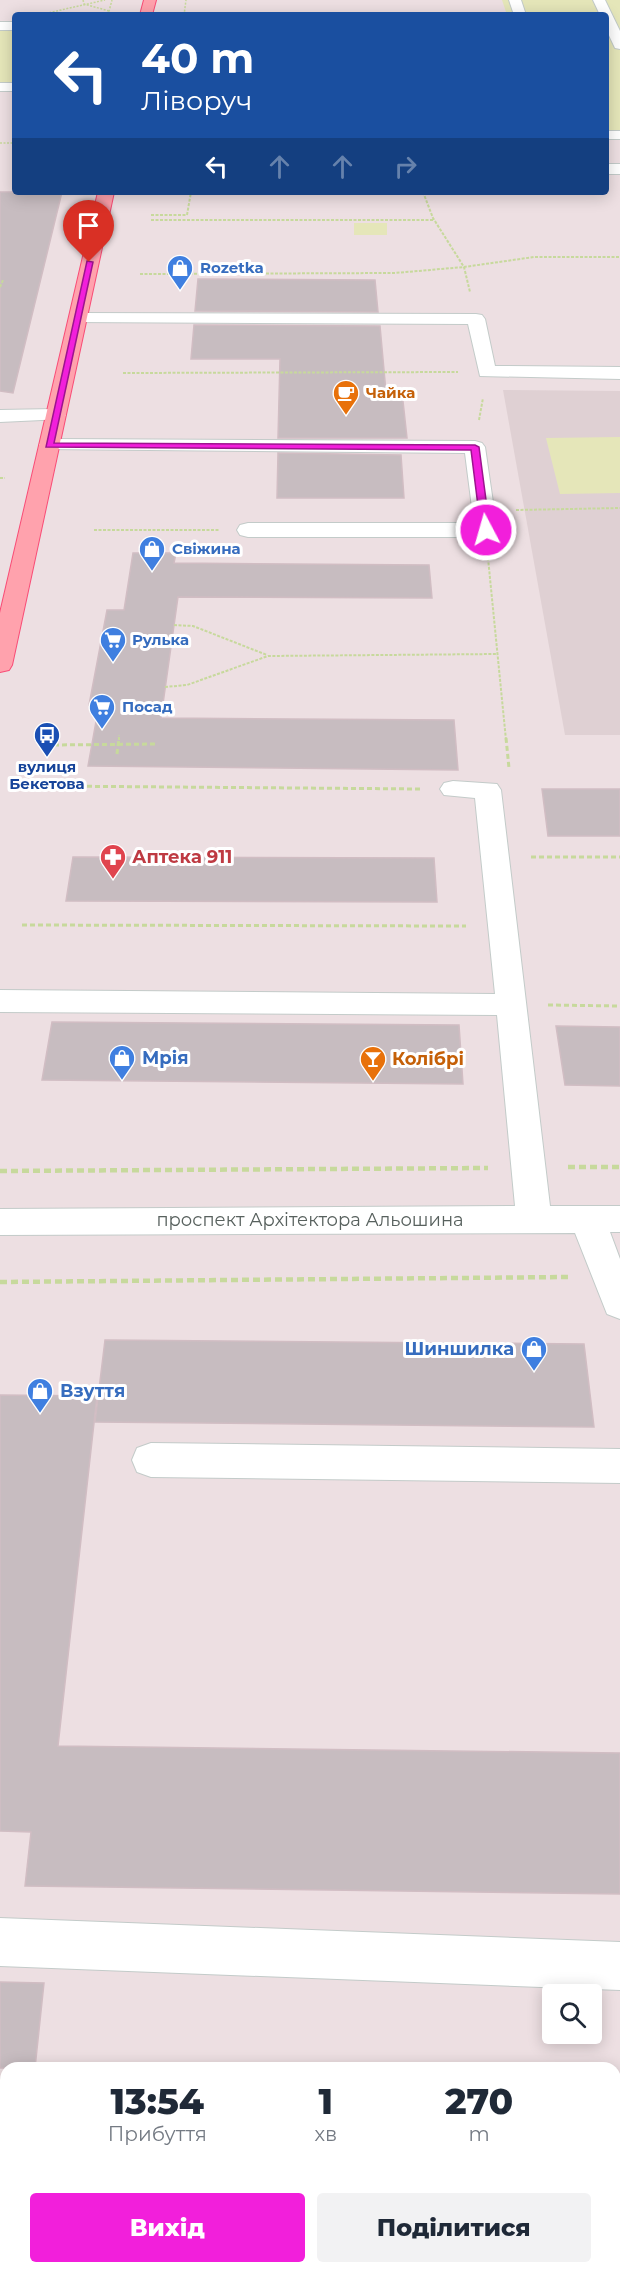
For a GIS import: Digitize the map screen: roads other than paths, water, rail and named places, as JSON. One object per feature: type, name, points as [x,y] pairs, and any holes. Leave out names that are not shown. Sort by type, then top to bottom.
[{"type":"main road","points":[[0,665],[105,195]]},
{"type":"street","points":[[609,21],[620,45]]},
{"type":"street","points":[[78,318],[476,319],[487,372],[620,373]]},
{"type":"street","points":[[0,416],[56,415]]},
{"type":"street","points":[[49,445],[475,447],[485,520],[248,530]]},
{"type":"street","points":[[453,789],[488,789],[534,1219]]},
{"type":"street","points":[[0,1001],[512,1005]]},
{"type":"street","points":[[603,1219],[614,1291]]},
{"type":"street","name":"проспект Архітектора Альошина","points":[[0,1222],[603,1219]]},
{"type":"street","points":[[151,1461],[620,1466]]},
{"type":"street","points":[[0,1942],[620,1966]]},
{"type":"place","name":"Rozetka","points":[[180,291]]},
{"type":"place","name":"Чайка","points":[[346,416]]},
{"type":"place","name":"Свіжина","points":[[152,572]]},
{"type":"place","name":"Рулька","points":[[113,663]]},
{"type":"place","name":"Посад","points":[[102,730]]},
{"type":"place","name":"вулиця Бекетова","points":[[47,758]]},
{"type":"place","name":"Аптека 911","points":[[113,880]]},
{"type":"place","name":"Мрiя","points":[[122,1081]]},
{"type":"place","name":"Колібрі","points":[[373,1082]]},
{"type":"place","name":"Шиншилка","points":[[534,1372]]},
{"type":"place","name":"Взуття","points":[[40,1414]]}]
